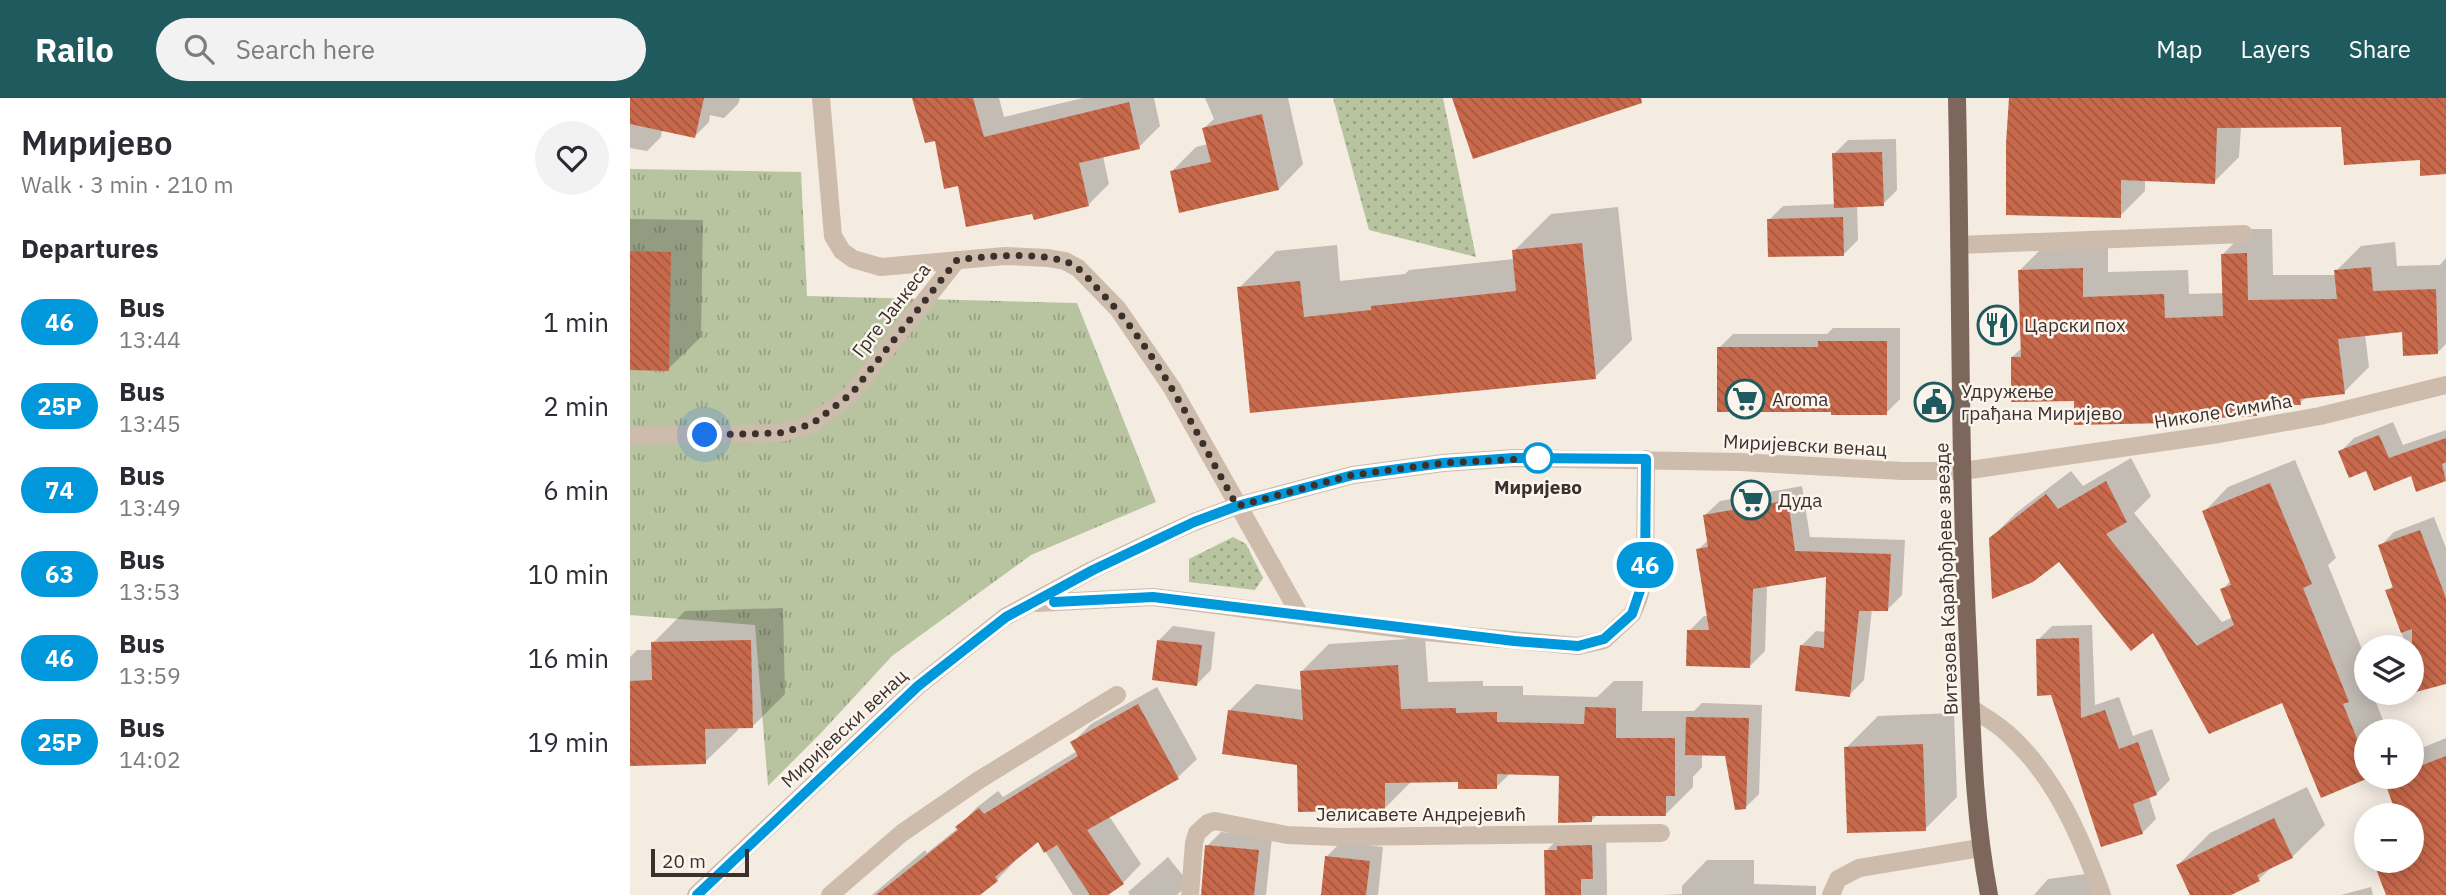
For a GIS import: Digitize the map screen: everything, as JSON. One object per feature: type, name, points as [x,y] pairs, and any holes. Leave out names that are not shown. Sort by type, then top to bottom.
[{"type":"main road","name":"Витезова Карађорђеве звезде","points":[[1957,98],[1965,582],[1975,791],[1980,848],[1989,895]]},
{"type":"street","points":[[821,98],[833,236],[842,251],[853,259],[881,267],[957,260]]},
{"type":"street","points":[[1959,245],[2244,234]]},
{"type":"street","name":"Грге Јанкеса","points":[[630,436],[780,433],[812,424],[852,393],[957,260],[1006,256],[1065,261],[1078,268],[1118,309],[1172,388],[1237,506]]},
{"type":"street","name":"Николе Симића","points":[[1963,471],[2205,436],[2308,418],[2446,385]]},
{"type":"street","name":"Миријевски венац","points":[[696,895],[918,686],[1006,617],[1161,537],[1237,506],[1353,475],[1443,463],[1514,458],[1740,461],[1902,471],[1963,471]]},
{"type":"street","name":"Миријевски венац","points":[[1030,603],[1153,597],[1425,632],[1578,646],[1604,639],[1632,614],[1645,576],[1646,459]]},
{"type":"street","points":[[1237,506],[1300,615]]},
{"type":"street","points":[[830,895],[902,833],[979,780],[1116,695]]},
{"type":"street","points":[[1971,708],[2005,731],[2032,758],[2052,784],[2072,821],[2102,895]]},
{"type":"street","name":"Јелисавете Андрејевић","points":[[1189,895],[1194,843],[1203,826],[1216,821],[1287,835],[1338,837],[1661,833]]},
{"type":"street","points":[[1831,895],[1838,879],[1859,868],[1980,848]]},
{"type":"green space","points":[[1333,98],[1443,98],[1476,257],[1369,230]]},
{"type":"green space","points":[[630,169],[801,172],[807,296],[1077,303],[1156,502],[1031,555],[892,656],[768,786],[755,625],[630,615]]},
{"type":"green space","points":[[1233,537],[1246,544],[1263,578],[1255,590],[1189,582],[1189,559]]},
{"type":"building","points":[[630,98],[704,98],[695,138],[630,124]]},
{"type":"building","points":[[912,98],[973,98],[984,137],[1129,102],[1140,149],[1079,163],[1089,206],[1034,220],[1032,214],[966,227],[958,186],[944,189],[935,141],[925,143]]},
{"type":"building","points":[[1452,98],[1641,98],[1642,103],[1473,159]]},
{"type":"building","points":[[2009,98],[2446,98],[2446,174],[2420,176],[2420,160],[2344,165],[2341,127],[2217,128],[2215,184],[2121,180],[2121,218],[2006,215]]},
{"type":"building","points":[[1262,114],[1279,190],[1179,213],[1170,171],[1211,162],[1202,128]]},
{"type":"building","points":[[1882,152],[1884,206],[1834,208],[1832,153]]},
{"type":"building","points":[[1843,217],[1844,256],[1768,257],[1767,219]]},
{"type":"building","points":[[1582,243],[1596,379],[1250,413],[1237,287],[1300,281],[1304,317],[1371,310],[1371,306],[1516,291],[1512,250]]},
{"type":"building","points":[[630,251],[671,252],[669,371],[630,370]]},
{"type":"building","points":[[2247,253],[2248,300],[2337,299],[2334,270],[2371,267],[2373,291],[2436,289],[2438,354],[2403,356],[2402,332],[2338,339],[2345,394],[2300,399],[2301,405],[2257,405],[2257,416],[2218,418],[2219,422],[2074,425],[2074,401],[2011,402],[2011,357],[2021,357],[2018,270],[2083,268],[2083,297],[2164,294],[2165,318],[2223,316],[2221,254]]},
{"type":"building","points":[[1818,341],[1887,341],[1887,415],[1717,412],[1717,347],[1818,347]]},
{"type":"building","points":[[2379,435],[2389,458],[2446,438],[2446,462],[2442,464],[2446,481],[2416,492],[2411,476],[2374,491],[2366,471],[2349,478],[2338,451]]},
{"type":"building","points":[[2106,481],[2127,522],[2106,534],[2197,646],[2234,625],[2220,589],[2231,585],[2202,511],[2270,483],[2312,584],[2303,588],[2349,702],[2343,704],[2354,731],[2354,784],[2321,798],[2282,703],[2209,734],[2153,633],[2131,651],[2059,562],[2033,582],[1992,599],[1989,538],[2046,494],[2058,509]]},
{"type":"building","points":[[1788,500],[1795,551],[1891,554],[1888,611],[1859,611],[1850,697],[1795,691],[1800,645],[1824,648],[1826,577],[1753,589],[1750,668],[1686,666],[1687,630],[1709,630],[1696,549],[1708,547],[1703,515]]},
{"type":"building","points":[[2420,530],[2446,598],[2446,684],[2424,690],[2424,635],[2412,635],[2412,629],[2401,633],[2385,590],[2393,588],[2378,545]]},
{"type":"building","points":[[2079,638],[2081,718],[2105,710],[2119,749],[2138,742],[2157,795],[2133,804],[2143,834],[2101,847],[2051,695],[2037,696],[2036,639]]},
{"type":"building","points":[[751,640],[753,728],[705,729],[706,764],[630,766],[630,681],[652,680],[651,642]]},
{"type":"building","points":[[1157,640],[1202,645],[1197,686],[1152,680]]},
{"type":"building","points":[[1398,665],[1401,709],[1456,708],[1456,713],[1497,712],[1497,722],[1584,724],[1585,707],[1616,708],[1616,738],[1675,738],[1675,796],[1666,796],[1666,816],[1592,816],[1592,822],[1558,823],[1559,776],[1497,774],[1497,789],[1458,789],[1458,782],[1385,783],[1385,810],[1298,812],[1297,765],[1222,754],[1228,710],[1303,720],[1300,671]]},
{"type":"building","points":[[1138,704],[1179,779],[1087,830],[1124,884],[1108,895],[1090,895],[1057,845],[1044,853],[1038,842],[995,877],[998,881],[980,895],[876,895],[958,830],[955,827],[979,808],[984,814],[1078,756],[1070,742]]},
{"type":"building","points":[[1686,717],[1749,718],[1746,809],[1735,810],[1725,756],[1685,755]]},
{"type":"building","points":[[1923,744],[1926,831],[1847,833],[1844,747]]},
{"type":"building","points":[[2446,756],[2446,895],[2386,895],[2378,873],[2424,873],[2424,803],[2392,803],[2387,789],[2424,789],[2424,764]]},
{"type":"building","points":[[2274,818],[2293,858],[2257,875],[2260,881],[2231,895],[2190,895],[2176,865]]},
{"type":"building","points":[[1205,845],[1259,850],[1254,895],[1201,895]]},
{"type":"building","points":[[1592,845],[1593,879],[1581,879],[1581,895],[1545,895],[1544,850],[1557,850],[1557,846]]},
{"type":"building","points":[[1325,856],[1370,861],[1366,895],[1321,895]]},
{"type":"bus line","name":"46","points":[[697,895],[918,686],[982,634],[1021,607],[1194,522],[1237,506],[1353,475],[1443,463],[1514,458],[1646,459],[1645,576],[1638,600],[1632,614],[1620,627],[1604,639],[1578,646],[1425,632],[1153,597],[1054,602]]},
{"type":"place","name":"Царски пох","points":[[1997,325]]},
{"type":"place","name":"Aroma","points":[[1745,399]]},
{"type":"place","name":"Удружење грађана Миријево","points":[[1934,402]]},
{"type":"place","name":"Миријево","points":[[1538,458]]},
{"type":"place","name":"Дуда","points":[[1751,500]]},
{"type":"route","points":[[705,435],[780,433],[812,424],[852,393],[957,260],[1006,256],[1065,261],[1078,268],[1118,309],[1172,388],[1237,506],[1353,475],[1443,463],[1541,458],[1538,458]]}]
